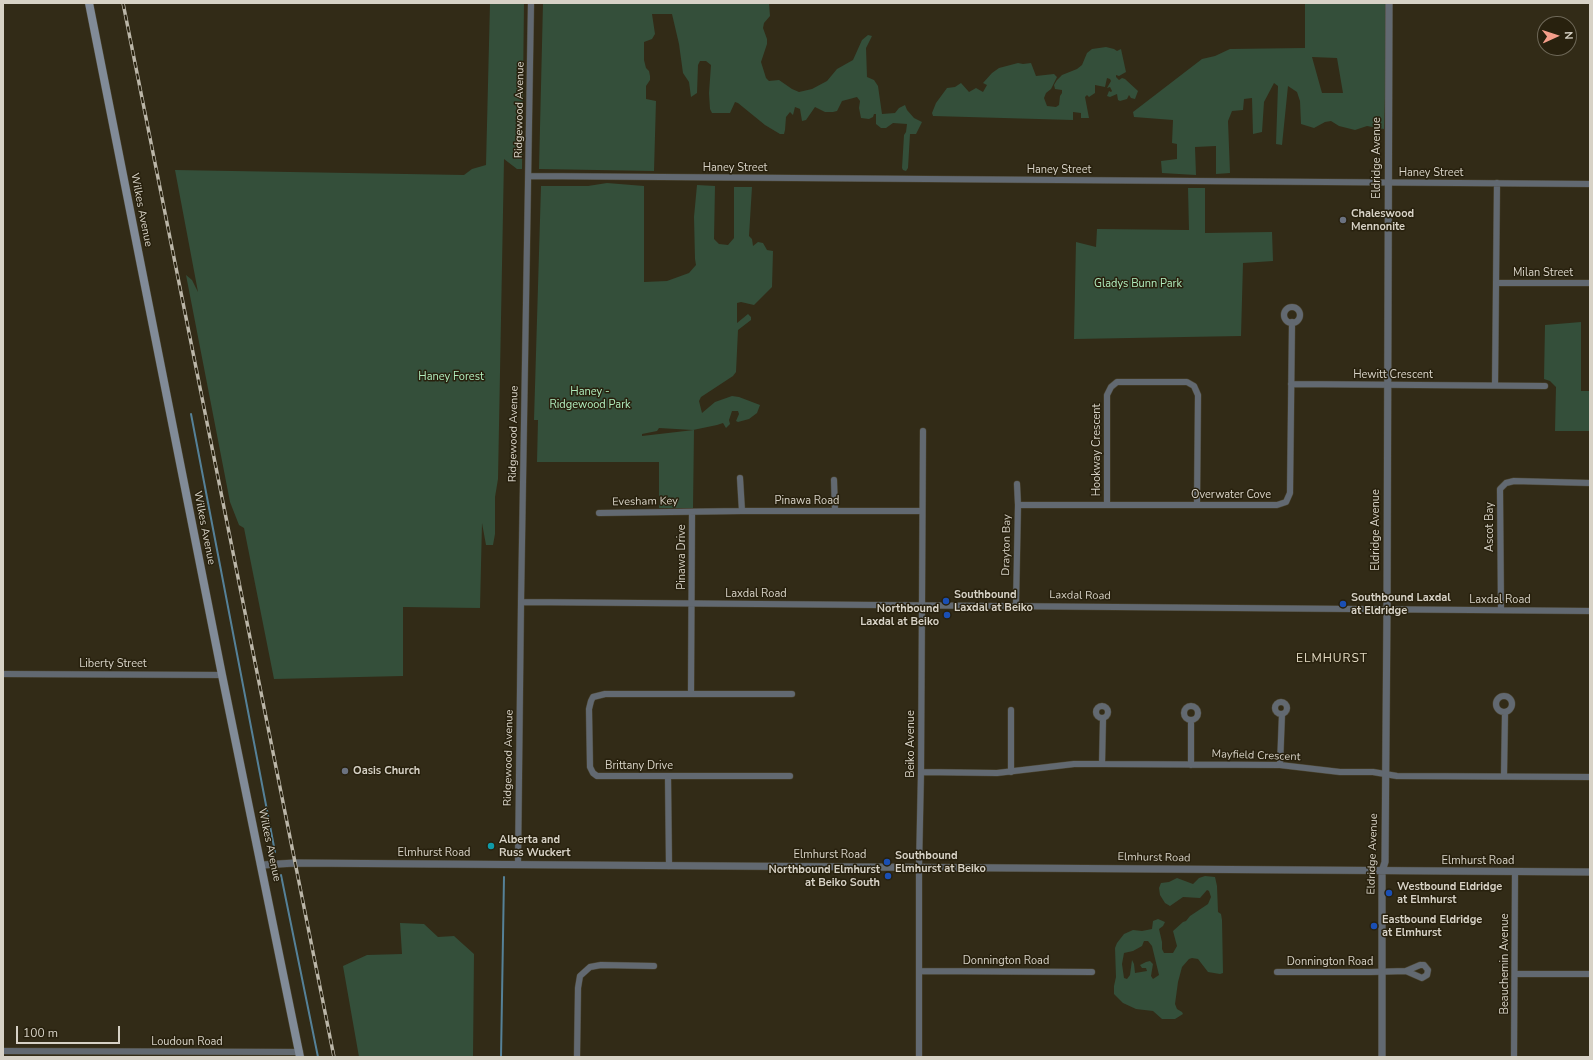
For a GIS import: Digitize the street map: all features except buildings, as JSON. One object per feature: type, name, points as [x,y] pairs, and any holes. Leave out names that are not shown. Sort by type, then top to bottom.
[{"type":"main road","name":"Wilkes Avenue","points":[[89,3],[222,674],[300,1055]]},
{"type":"street","name":"Ridgewood Avenue","points":[[518,864],[531,3]]},
{"type":"street","name":"Eldridge Avenue","points":[[1382,1057],[1382,871],[1384,862],[1387,609],[1389,3]]},
{"type":"street","name":"Haney Street","points":[[529,176],[1590,184]]},
{"type":"street","points":[[1495,386],[1497,183]]},
{"type":"street","name":"Milan Street","points":[[1496,283],[1590,283]]},
{"type":"street","name":"Overwater Cove","points":[[1018,505],[1107,504],[1277,506],[1286,502],[1290,493],[1292,322]]},
{"type":"street","name":"Hookway Crescent","points":[[1107,504],[1107,395],[1111,387],[1118,382],[1187,382],[1194,386],[1198,395],[1197,505]]},
{"type":"street","name":"Hewitt Crescent","points":[[1291,384],[1387,386],[1545,386]]},
{"type":"street","name":"Beiko Avenue","points":[[920,1057],[919,867],[923,431]]},
{"type":"street","points":[[740,478],[742,511]]},
{"type":"street","points":[[834,480],[835,511]]},
{"type":"street","name":"Ascot Bay","points":[[1500,610],[1500,489],[1506,483],[1514,481],[1590,483]]},
{"type":"street","name":"Drayton Bay","points":[[1016,484],[1018,505],[1016,605]]},
{"type":"street","name":"Pinawa Road","points":[[692,512],[922,511]]},
{"type":"street","name":"Evesham Key","points":[[599,513],[692,512]]},
{"type":"street","name":"Pinawa Drive","points":[[692,512],[692,603]]},
{"type":"street","name":"Laxdal Road","points":[[521,602],[1590,610]]},
{"type":"street","points":[[691,693],[692,603]]},
{"type":"street","name":"Liberty Street","points":[[3,674],[222,674]]},
{"type":"street","name":"Brittany Drive","points":[[790,776],[597,776],[593,773],[590,767],[589,709],[593,697],[605,694],[792,694]]},
{"type":"street","points":[[1011,710],[1012,772]]},
{"type":"street","points":[[1504,776],[1505,713]]},
{"type":"street","points":[[1280,766],[1282,714]]},
{"type":"street","points":[[1102,719],[1102,764]]},
{"type":"street","points":[[1191,720],[1191,765]]},
{"type":"street","name":"Mayfield Crescent","points":[[921,772],[1012,772],[1074,764],[1102,764],[1280,766],[1340,772],[1374,772],[1397,776],[1590,777]]},
{"type":"street","points":[[668,776],[669,866]]},
{"type":"street","name":"Elmhurst Road","points":[[262,865],[295,863],[518,864],[1590,872]]},
{"type":"street","name":"Beauchemin Avenue","points":[[1514,1057],[1515,872]]},
{"type":"street","points":[[577,1057],[578,988],[580,976],[590,967],[601,965],[654,966]]},
{"type":"street","name":"Donnington Road","points":[[919,971],[1092,972]]},
{"type":"street","name":"Donnington Road","points":[[1277,972],[1406,971]]},
{"type":"street","points":[[1515,974],[1590,974]]},
{"type":"street","name":"Loudoun Road","points":[[3,1051],[300,1055]]},
{"type":"green space","name":"Haney Forest","points":[[490,3],[524,3],[522,169],[517,169],[504,159],[498,479],[495,497],[495,534],[493,545],[486,545],[482,523],[480,608],[403,607],[403,676],[274,679],[244,528],[239,525],[230,502],[186,275],[192,280],[198,292],[175,170],[464,175],[472,169],[486,165]]},
{"type":"green space","points":[[543,3],[769,3],[770,16],[764,23],[763,28],[767,39],[767,44],[761,62],[766,78],[769,81],[779,80],[799,92],[812,89],[827,81],[837,69],[853,60],[862,40],[868,35],[872,36],[866,48],[867,77],[874,80],[878,86],[882,114],[895,113],[899,108],[905,105],[907,110],[914,118],[922,122],[916,134],[910,134],[908,168],[906,171],[902,168],[904,135],[907,124],[893,123],[886,128],[881,128],[876,124],[876,114],[869,119],[861,118],[859,108],[860,101],[857,97],[842,101],[837,111],[833,112],[825,112],[815,107],[806,120],[802,121],[800,109],[795,107],[793,115],[790,112],[786,117],[784,134],[780,134],[765,125],[735,102],[730,113],[712,113],[710,109],[709,93],[711,65],[706,61],[700,61],[698,65],[697,93],[691,97],[689,82],[683,73],[679,44],[672,14],[652,14],[655,34],[652,39],[644,42],[644,60],[650,76],[650,80],[646,86],[646,99],[656,101],[654,171],[539,169]]},
{"type":"green space","points":[[1305,3],[1388,3],[1384,129],[1367,126],[1355,130],[1339,126],[1331,121],[1325,122],[1314,128],[1301,124],[1300,101],[1297,92],[1288,86],[1282,145],[1276,144],[1278,86],[1274,83],[1264,102],[1262,132],[1253,134],[1252,98],[1244,99],[1243,110],[1232,111],[1228,121],[1230,173],[1216,174],[1216,146],[1195,147],[1196,175],[1162,173],[1161,161],[1177,159],[1177,144],[1172,143],[1173,120],[1134,117],[1133,112],[1202,59],[1215,56],[1230,49],[1305,48]],"holes":[[[1312,57],[1337,58],[1343,93],[1322,93]]]},
{"type":"green space","points":[[1106,47],[1117,51],[1121,49],[1126,72],[1119,76],[1116,75],[1116,77],[1119,80],[1122,78],[1125,79],[1138,91],[1135,99],[1131,98],[1129,95],[1127,99],[1120,101],[1118,100],[1117,94],[1110,97],[1107,96],[1109,91],[1112,91],[1110,87],[1107,88],[1111,81],[1107,78],[1105,87],[1095,85],[1095,93],[1089,97],[1087,95],[1085,97],[1089,118],[1081,118],[1081,113],[1073,112],[1073,120],[933,116],[932,113],[936,103],[947,88],[955,87],[961,83],[969,92],[976,88],[983,92],[987,85],[983,83],[992,73],[999,68],[1018,63],[1031,63],[1036,76],[1054,74],[1057,77],[1051,89],[1046,93],[1044,98],[1047,106],[1056,107],[1059,105],[1060,96],[1062,93],[1062,90],[1055,89],[1054,85],[1057,80],[1062,75],[1077,69],[1082,65],[1087,53],[1092,49]]},
{"type":"green space","name":"Haney - Ridgewood Park","points":[[607,183],[644,186],[644,282],[667,281],[689,273],[696,265],[694,217],[697,185],[715,186],[714,239],[719,244],[728,245],[734,238],[734,187],[752,187],[749,236],[752,239],[753,246],[758,242],[763,243],[767,250],[773,251],[772,287],[754,305],[741,302],[737,303],[737,323],[748,314],[751,317],[751,320],[738,330],[736,372],[733,376],[701,397],[699,401],[702,413],[715,402],[732,396],[739,397],[760,405],[757,413],[749,419],[738,422],[736,421],[739,414],[738,411],[732,411],[729,420],[730,424],[726,428],[723,423],[693,430],[659,428],[657,431],[642,434],[642,436],[694,430],[693,508],[659,508],[659,462],[537,462],[538,420],[534,420],[541,186],[588,186]]},
{"type":"green space","name":"Gladys Bunn Park","points":[[1188,188],[1205,188],[1205,233],[1272,232],[1273,261],[1243,263],[1241,336],[1074,339],[1076,242],[1096,247],[1097,229],[1189,230]]},
{"type":"green space","points":[[1581,322],[1581,391],[1590,391],[1590,431],[1555,431],[1556,387],[1550,381],[1544,379],[1545,325]]},
{"type":"green space","points":[[1205,876],[1215,877],[1217,886],[1218,912],[1221,914],[1222,920],[1223,973],[1208,972],[1198,959],[1189,959],[1182,967],[1175,1004],[1177,1009],[1183,1014],[1175,1019],[1162,1019],[1153,1011],[1136,1009],[1123,1003],[1114,994],[1116,977],[1115,948],[1117,943],[1124,934],[1133,930],[1142,931],[1152,929],[1153,921],[1158,919],[1165,922],[1159,929],[1162,949],[1164,953],[1173,953],[1177,946],[1173,931],[1190,916],[1208,904],[1211,897],[1209,891],[1207,890],[1200,898],[1183,897],[1170,906],[1165,903],[1160,895],[1159,888],[1161,883],[1169,882],[1177,878],[1193,884],[1199,878]],"holes":[[[1144,941],[1148,941],[1152,946],[1159,975],[1153,979],[1151,976],[1153,964],[1150,961],[1140,965],[1142,968],[1146,968],[1147,971],[1135,973],[1132,960],[1130,975],[1127,979],[1124,978],[1122,964],[1124,953],[1133,951],[1142,946]]]},
{"type":"green space","points":[[400,923],[424,924],[438,937],[454,936],[474,954],[473,1057],[359,1057],[343,966],[367,955],[402,954]]},
{"type":"waterway","points":[[191,414],[275,852]]},
{"type":"waterway","points":[[281,875],[318,1057]]},
{"type":"waterway","points":[[501,1057],[504,877]]},
{"type":"railway","points":[[123,3],[334,1057]]},
{"type":"place","name":"Chaleswood Mennonite","points":[[1343,220]]},
{"type":"place","name":"Southbound Laxdal at Beiko","points":[[946,601]]},
{"type":"place","name":"Southbound Laxdal at Eldridge","points":[[1343,604]]},
{"type":"place","name":"Northbound Laxdal at Beiko","points":[[947,615]]},
{"type":"place","name":"Oasis Church","points":[[345,771]]},
{"type":"place","name":"Alberta and Russ Wuckert","points":[[491,846]]},
{"type":"place","name":"Southbound Elmhurst at Beiko","points":[[887,862]]},
{"type":"place","name":"Northbound Elmhurst at Beiko South","points":[[888,876]]},
{"type":"place","name":"Westbound Eldridge at Elmhurst","points":[[1389,893]]},
{"type":"place","name":"Eastbound Eldridge at Elmhurst","points":[[1374,926]]},
{"type":"district","name":"ELMHURST","points":[[1332,659]]}]
